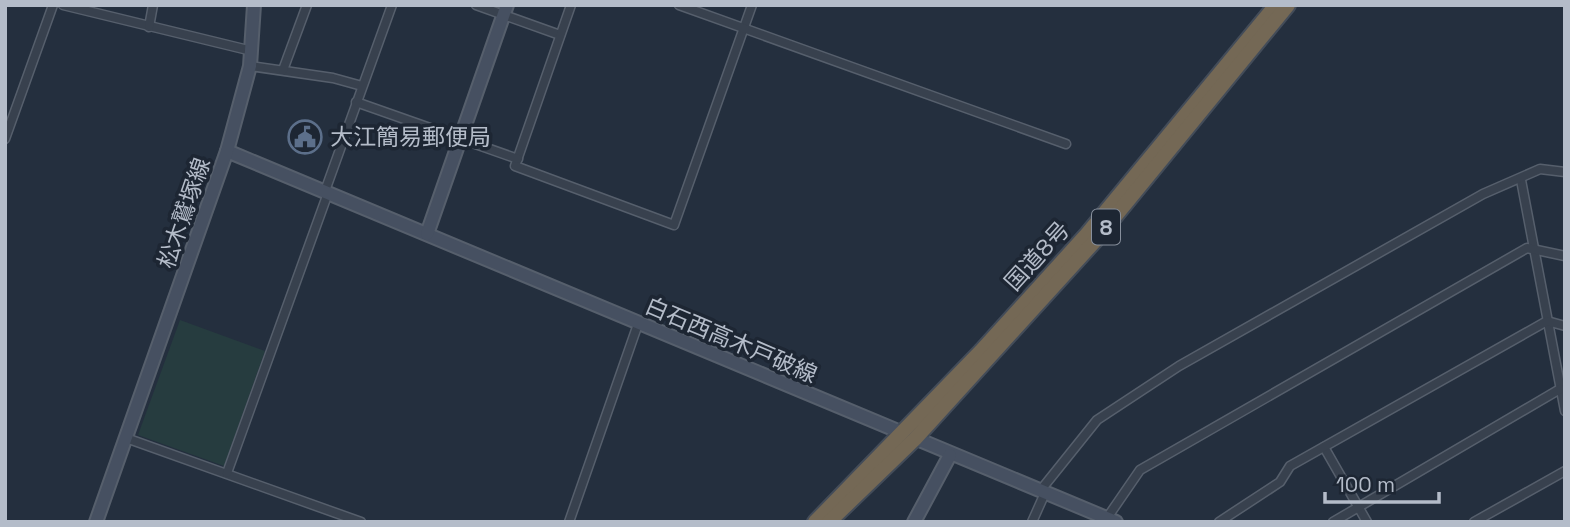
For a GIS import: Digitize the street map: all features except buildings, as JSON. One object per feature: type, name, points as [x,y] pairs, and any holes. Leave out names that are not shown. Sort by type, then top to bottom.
[{"type":"highway","name":"国道8号","points":[[815,522],[908,437],[1087,234],[1276,5]]},
{"type":"highway","name":"国道8号","points":[[829,522],[1095,241],[1288,5]]},
{"type":"main road","points":[[227,151],[250,66],[248,50],[254,5]]},
{"type":"main road","points":[[426,234],[506,10]]},
{"type":"main road","name":"松木鷲塚線","points":[[96,522],[227,151],[426,234]]},
{"type":"main road","name":"白石西高木戸破線","points":[[426,234],[1111,520]]},
{"type":"main road","points":[[914,522],[942,451]]},
{"type":"street","points":[[5,139],[8,120],[52,5]]},
{"type":"street","points":[[63,5],[248,50]]},
{"type":"street","points":[[110,17],[111,5]]},
{"type":"street","points":[[149,27],[153,5]]},
{"type":"street","points":[[284,70],[307,5]]},
{"type":"street","points":[[227,473],[392,5]]},
{"type":"street","points":[[476,5],[506,10],[560,35]]},
{"type":"street","points":[[570,5],[515,166],[674,225],[752,5]]},
{"type":"street","points":[[679,5],[1066,144]]},
{"type":"street","points":[[250,66],[362,86]]},
{"type":"street","points":[[356,102],[518,159]]},
{"type":"street","points":[[1032,522],[1042,492],[1097,421],[1179,366],[1483,194],[1521,180],[1540,169],[1565,172]]},
{"type":"street","points":[[1521,180],[1565,411]]},
{"type":"street","points":[[1111,520],[1140,470],[1527,248],[1533,247],[1565,256]]},
{"type":"street","points":[[1219,522],[1280,482],[1290,466],[1547,321],[1565,326]]},
{"type":"street","points":[[569,522],[638,324]]},
{"type":"street","points":[[1333,522],[1560,389]]},
{"type":"street","points":[[126,438],[361,522]]},
{"type":"street","points":[[1324,447],[1367,522]]},
{"type":"street","points":[[1474,522],[1565,471]]},
{"type":"green space","points":[[180,320],[265,351],[224,466],[138,435]]},
{"type":"place","name":"大江簡易郵便局","points":[[305,137]]}]
